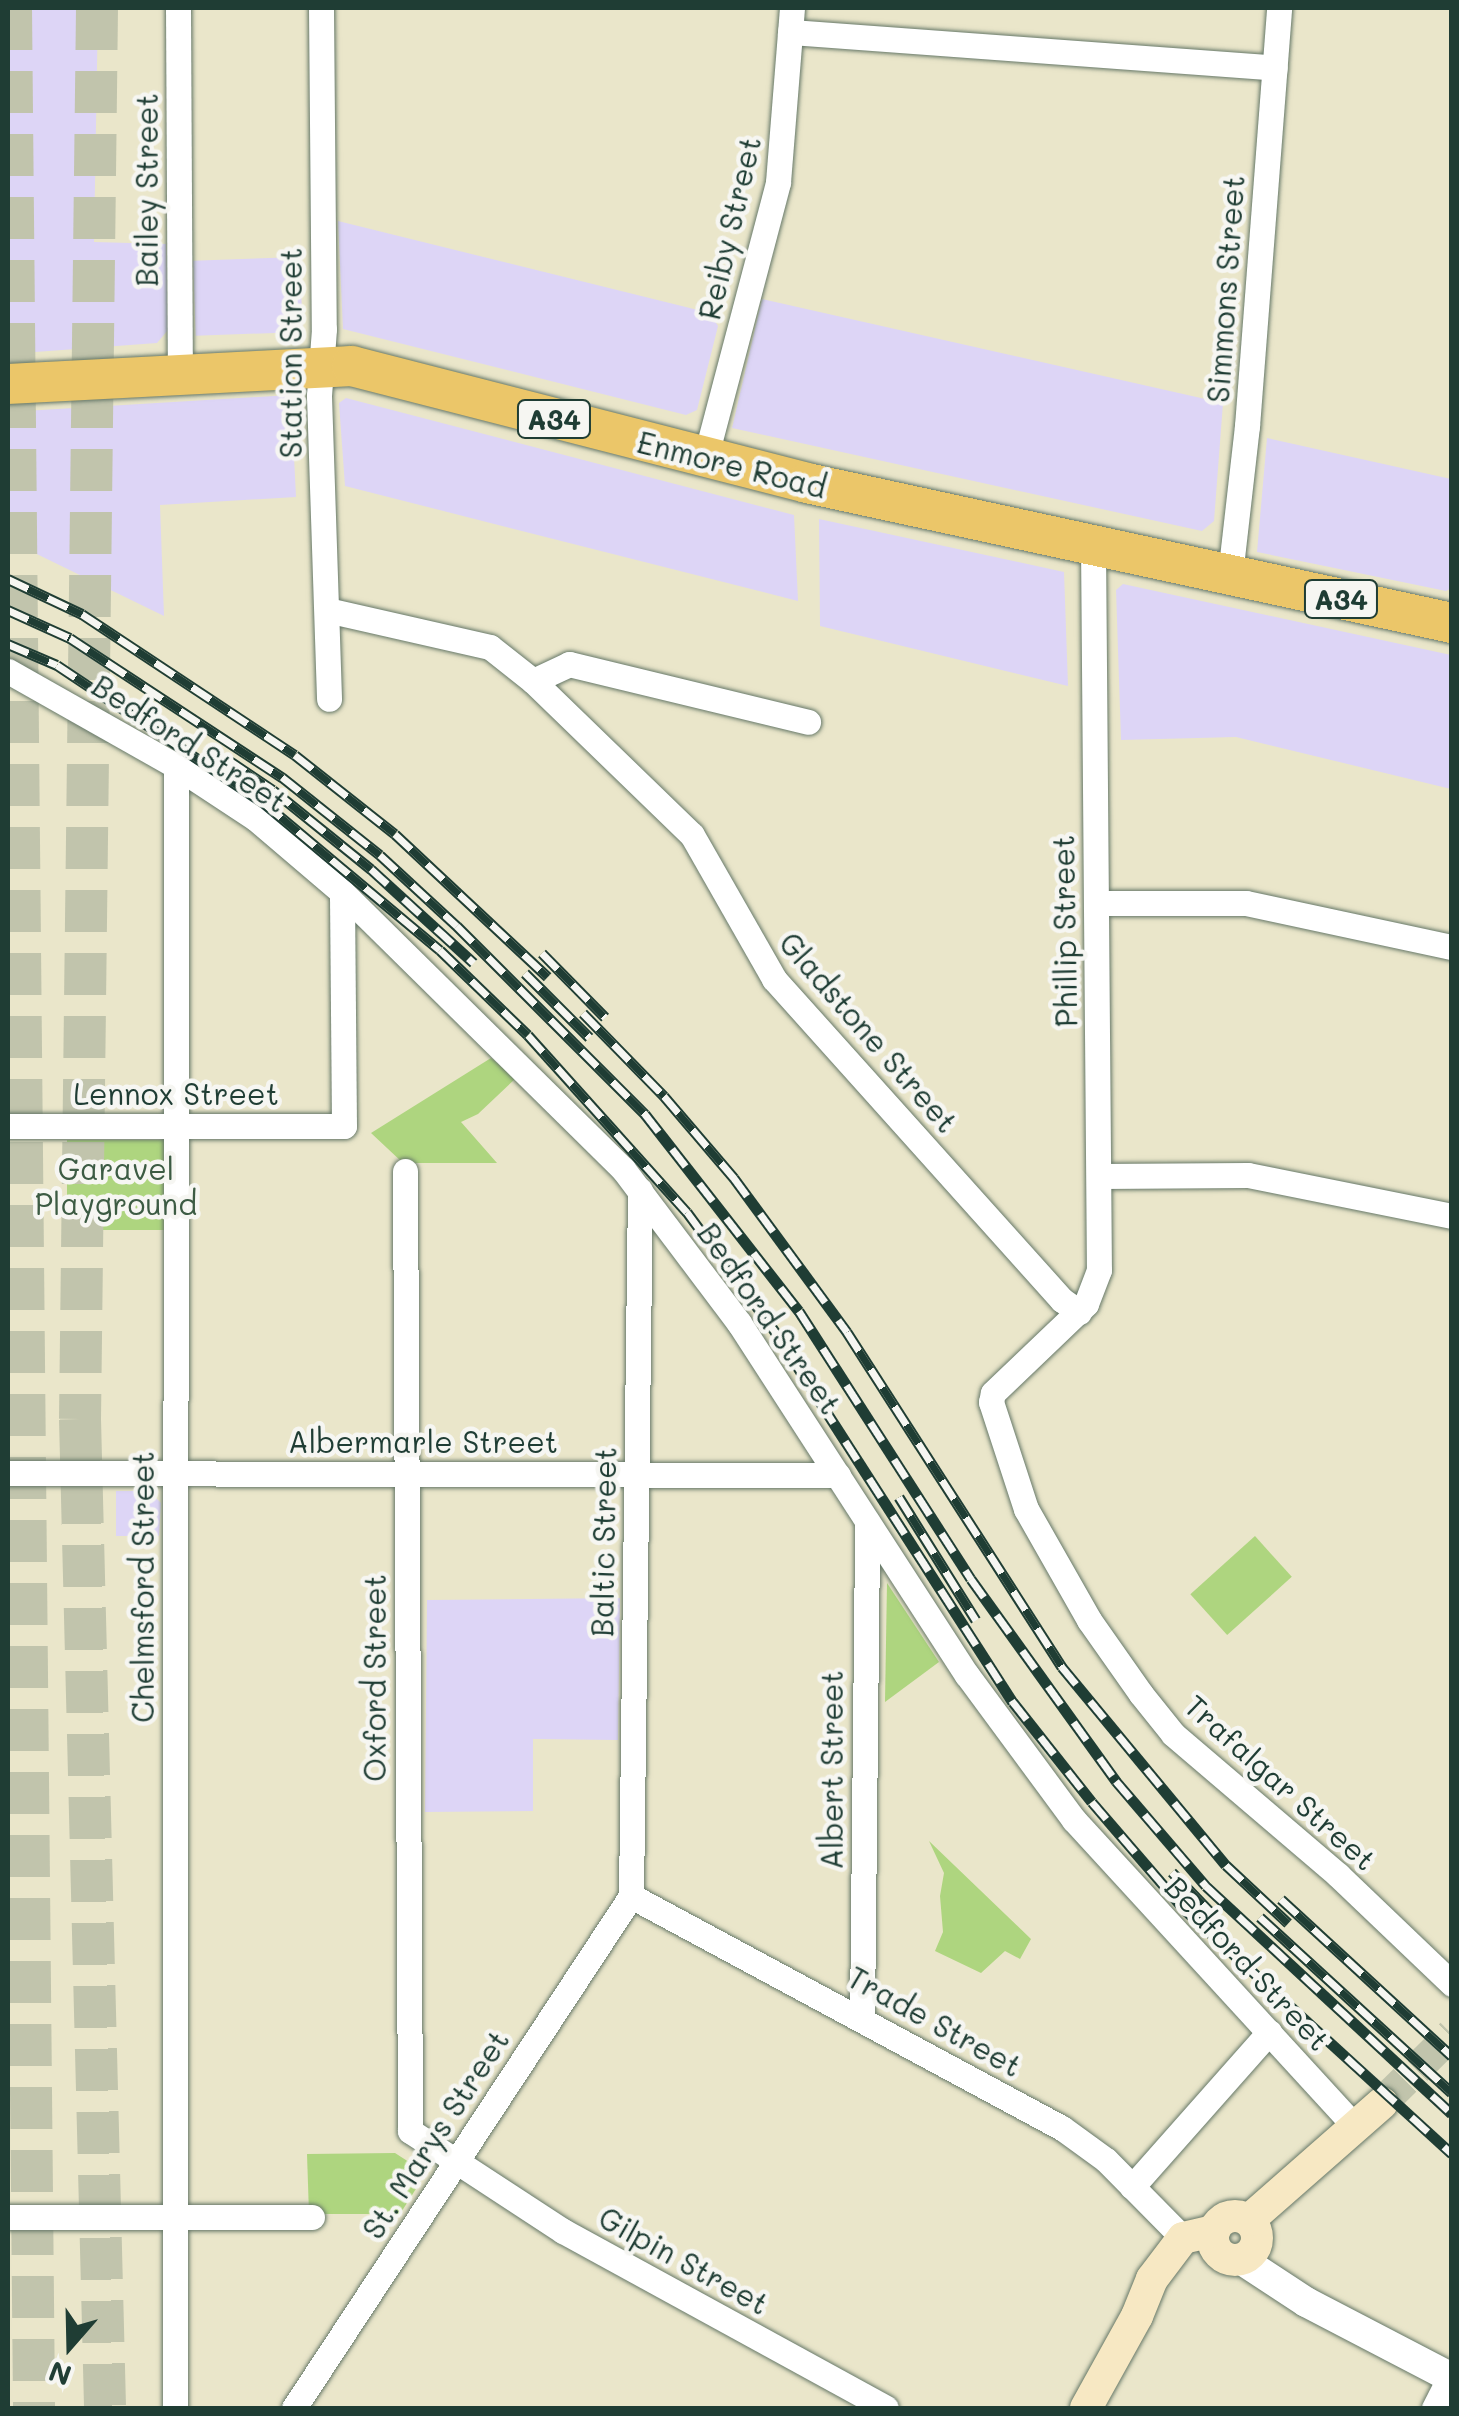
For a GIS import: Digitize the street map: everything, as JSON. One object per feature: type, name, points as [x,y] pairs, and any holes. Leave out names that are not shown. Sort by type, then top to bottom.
[{"type":"highway","name":"Enmore Road","points":[[8,384],[352,366],[705,458],[1452,623]]},
{"type":"main road","points":[[1086,2408],[1137,2316],[1152,2279],[1215,2246],[1253,2251],[1258,2238],[1249,2220],[1382,2104]]},
{"type":"street","name":"Bailey Street","points":[[178,8],[180,373]]},
{"type":"street","name":"Station Street","points":[[321,8],[319,396],[329,699]]},
{"type":"street","name":"Simmons Street","points":[[1230,574],[1250,400],[1279,8]]},
{"type":"street","points":[[791,20],[1275,68]]},
{"type":"street","name":"Reiby Street","points":[[705,458],[778,182],[791,20]]},
{"type":"street","name":"Phillip Street","points":[[1079,1312],[1092,1296],[1100,1270],[1093,544]]},
{"type":"street","name":"Gladstone Street","points":[[326,610],[490,647],[533,682],[692,835],[774,979],[1062,1300],[1079,1312]]},
{"type":"street","points":[[533,682],[569,664],[808,722]]},
{"type":"street","name":"Bedford Street","points":[[8,671],[176,766],[255,818],[342,892],[519,1062],[640,1190],[740,1322],[967,1675],[1074,1820],[1356,2127]]},
{"type":"street","name":"Chelmsford Street","points":[[175,2408],[176,766]]},
{"type":"street","name":"Lennox Street","points":[[8,1126],[344,1126],[342,892]]},
{"type":"street","points":[[1096,903],[1246,903],[1452,947]]},
{"type":"street","name":"Oxford Street","points":[[404,1171],[410,2131],[455,2161]]},
{"type":"street","points":[[1100,1176],[1248,1175],[1452,1216]]},
{"type":"street","name":"Baltic Street","points":[[630,1896],[640,1190]]},
{"type":"street","name":"Trafalgar Street","points":[[1079,1312],[994,1393],[991,1402],[1026,1509],[1089,1620],[1173,1734],[1338,1875],[1452,1984]]},
{"type":"street","name":"Albermarle Street","points":[[8,1473],[838,1475]]},
{"type":"street","name":"Albert Street","points":[[862,2018],[867,1522]]},
{"type":"street","name":"Trade Street","points":[[630,1896],[1062,2128],[1106,2160],[1132,2187],[1215,2246]]},
{"type":"street","name":"St. Marys Street","points":[[294,2408],[630,1896]]},
{"type":"street","points":[[1132,2187],[1270,2032]]},
{"type":"street","name":"Gilpin Street","points":[[455,2161],[564,2231],[886,2408]]},
{"type":"street","points":[[8,2217],[312,2217]]},
{"type":"street","points":[[1215,2246],[1292,2294],[1451,2378],[1434,2408]]},
{"type":"shaded area","points":[[13,8],[98,8],[94,242],[166,244],[168,330],[157,343],[8,354],[8,24]]},
{"type":"shaded area","points":[[338,221],[710,313],[718,326],[697,410],[686,415],[343,329]]},
{"type":"shaded area","points":[[300,257],[303,332],[196,336],[193,261]]},
{"type":"shaded area","points":[[762,299],[1223,403],[1214,521],[1202,531],[732,428]]},
{"type":"shaded area","points":[[291,395],[296,497],[160,505],[164,616],[8,540],[8,412]]},
{"type":"shaded area","points":[[346,398],[794,515],[798,601],[345,486],[339,403]]},
{"type":"shaded area","points":[[1267,438],[1451,479],[1451,588],[1446,591],[1257,552]]},
{"type":"shaded area","points":[[819,519],[1064,572],[1068,686],[820,626]]},
{"type":"shaded area","points":[[1123,584],[1451,655],[1451,789],[1236,737],[1121,740],[1116,590]]},
{"type":"shaded area","points":[[116,1491],[149,1491],[161,1503],[159,1536],[116,1536]]},
{"type":"shaded area","points":[[620,1598],[618,1740],[533,1739],[533,1811],[425,1812],[427,1600]]},
{"type":"green space","points":[[491,1058],[516,1078],[478,1114],[461,1122],[497,1163],[403,1163],[371,1133]]},
{"type":"green space","name":"Garavel Playground","points":[[67,1140],[164,1140],[164,1230],[67,1230]]},
{"type":"green space","points":[[1255,1536],[1292,1577],[1227,1635],[1190,1594]]},
{"type":"green space","points":[[887,1583],[939,1662],[885,1702]]},
{"type":"green space","points":[[929,1841],[1031,1939],[1020,1959],[1005,1951],[981,1973],[935,1951],[943,1932],[940,1896],[944,1873]]},
{"type":"green space","points":[[395,2153],[426,2173],[400,2214],[309,2214],[307,2154]]},
{"type":"tunnel","points":[[11,8],[34,2408]]},
{"type":"tunnel","points":[[97,8],[80,1419],[105,2408]]},
{"type":"tunnel","points":[[1382,2103],[1452,2034]]},
{"type":"railway","points":[[8,579],[82,614],[295,755],[395,834],[548,977]]},
{"type":"railway","points":[[8,610],[70,638],[282,777],[380,855],[457,926],[645,1114],[799,1311],[971,1579],[1116,1781],[1206,1886],[1452,2114]]},
{"type":"railway","points":[[8,644],[57,665],[264,803],[440,950],[528,1035],[687,1212],[774,1330],[1013,1702],[1092,1802],[1184,1909],[1452,2154]]},
{"type":"railway","points":[[227,759],[273,790],[371,869],[474,963]]},
{"type":"railway","points":[[542,953],[605,1017]]},
{"type":"railway","points":[[525,973],[589,1037]]},
{"type":"railway","points":[[583,1013],[664,1096],[734,1178],[847,1332],[1062,1667],[1226,1865],[1288,1923]]},
{"type":"railway","points":[[899,1497],[976,1620]]},
{"type":"railway","points":[[1172,1872],[1224,1926]]},
{"type":"railway","points":[[1281,1899],[1452,2056]]},
{"type":"railway","points":[[1260,1917],[1452,2093]]}]
